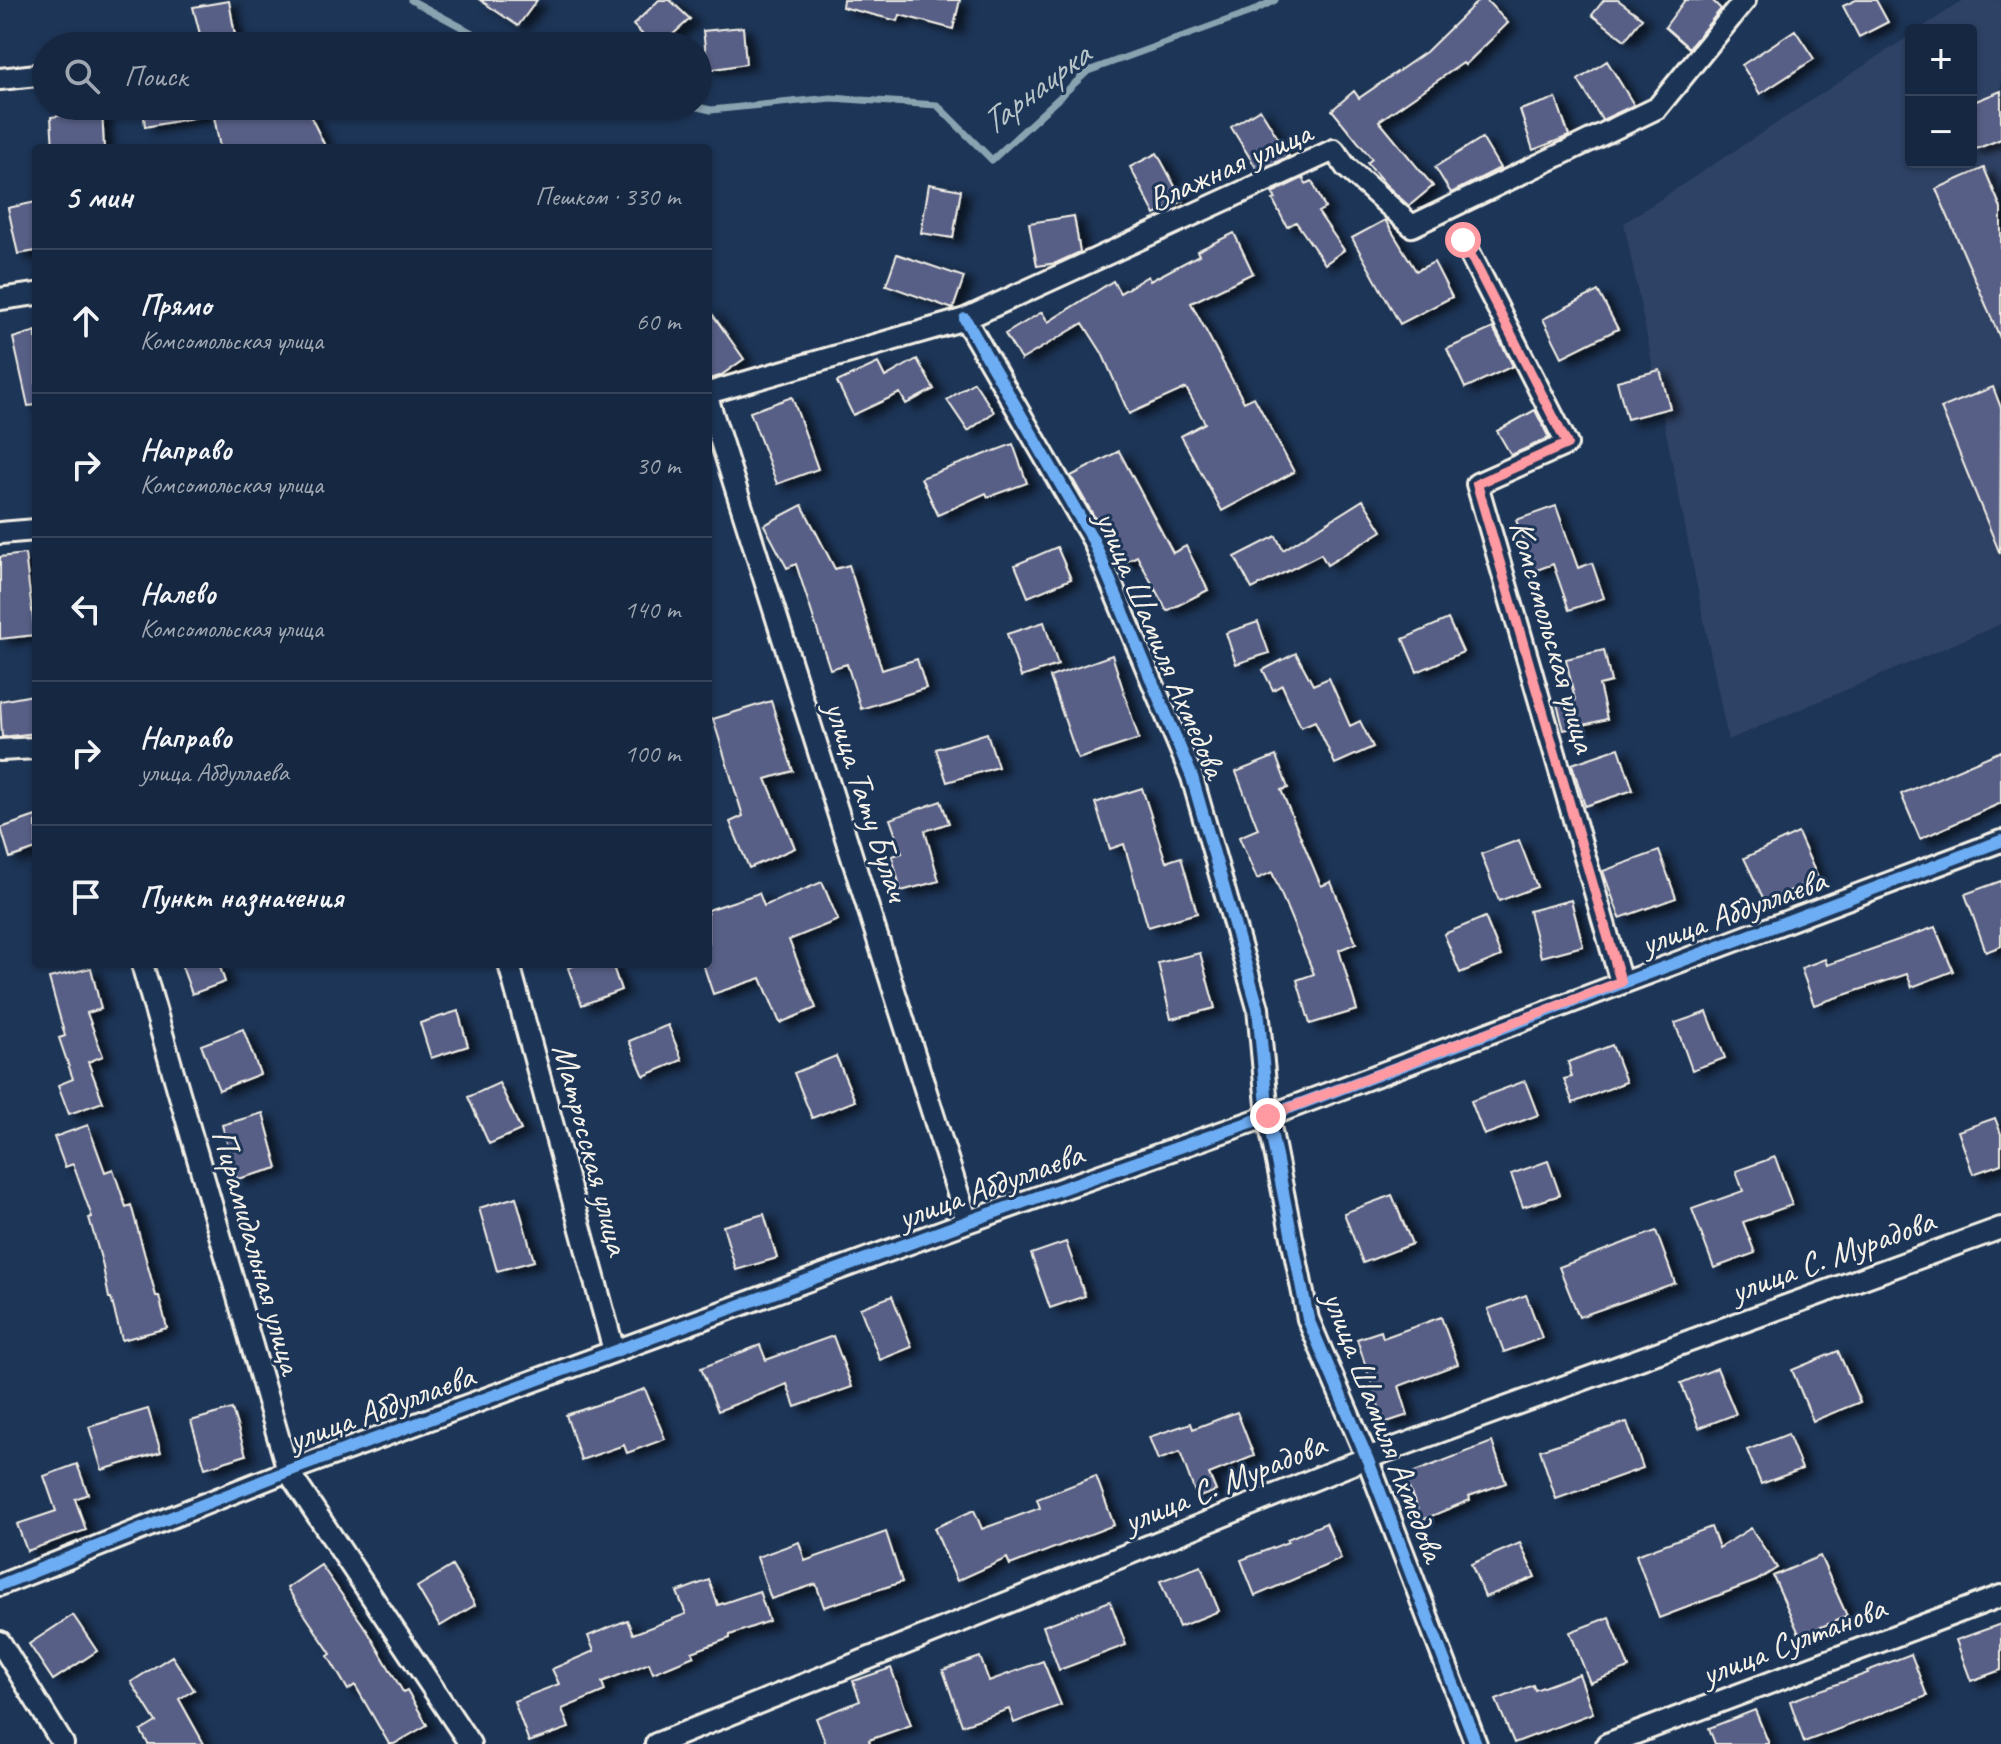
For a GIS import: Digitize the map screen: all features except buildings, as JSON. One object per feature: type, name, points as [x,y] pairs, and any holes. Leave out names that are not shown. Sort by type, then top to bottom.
[{"type":"street","name":"Влажная улица","points":[[712,392],[965,319],[1334,150],[1346,167],[1412,226],[1657,108],[1745,0]]},
{"type":"street","points":[[0,79],[32,76]]},
{"type":"street","name":"Комсомольская улица","points":[[1463,240],[1567,444],[1477,484],[1621,982]]},
{"type":"street","points":[[0,299],[32,295]]},
{"type":"street","name":"улица Шамиля Ахмедова","points":[[965,319],[1093,540],[1192,777],[1258,1008],[1268,1116],[1308,1319],[1367,1458],[1476,1744]]},
{"type":"street","name":"улица Тату Булач","points":[[712,413],[967,1222]]},
{"type":"street","points":[[0,533],[32,536]]},
{"type":"street","points":[[0,750],[32,748]]},
{"type":"street","name":"улица Абдуллаева","points":[[0,1585],[288,1471],[967,1222],[1268,1116],[2001,841]]},
{"type":"street","name":"Пирамидальная улица","points":[[143,968],[288,1471],[470,1744]]},
{"type":"street","name":"Матросская улица","points":[[510,968],[614,1351]]},
{"type":"street","name":"улица С. Мурадова","points":[[656,1744],[1367,1458],[2001,1228]]},
{"type":"street","name":"улица Султанова","points":[[1607,1744],[2001,1596]]},
{"type":"street","points":[[0,1642],[63,1744]]},
{"type":"shaded area","points":[[1964,0],[2001,0],[2001,624],[1728,740],[1624,223],[1905,39],[1905,168],[1977,168],[1977,24],[1927,24]]},
{"type":"waterway","name":"Тарнаирка","points":[[411,0],[471,32]]},
{"type":"waterway","name":"Тарнаирка","points":[[712,110],[831,98],[937,105],[992,160],[1088,71],[1253,11],[1275,0]]},
{"type":"cycle path","points":[[965,319],[1093,540],[1192,777],[1258,1008],[1268,1116],[1308,1319],[1367,1458],[1476,1744]]},
{"type":"cycle path","points":[[0,1585],[288,1471],[967,1222],[1268,1116],[2001,841]]},
{"type":"route","points":[[1268,1116],[1621,982],[1477,484],[1567,444],[1463,240]]}]
